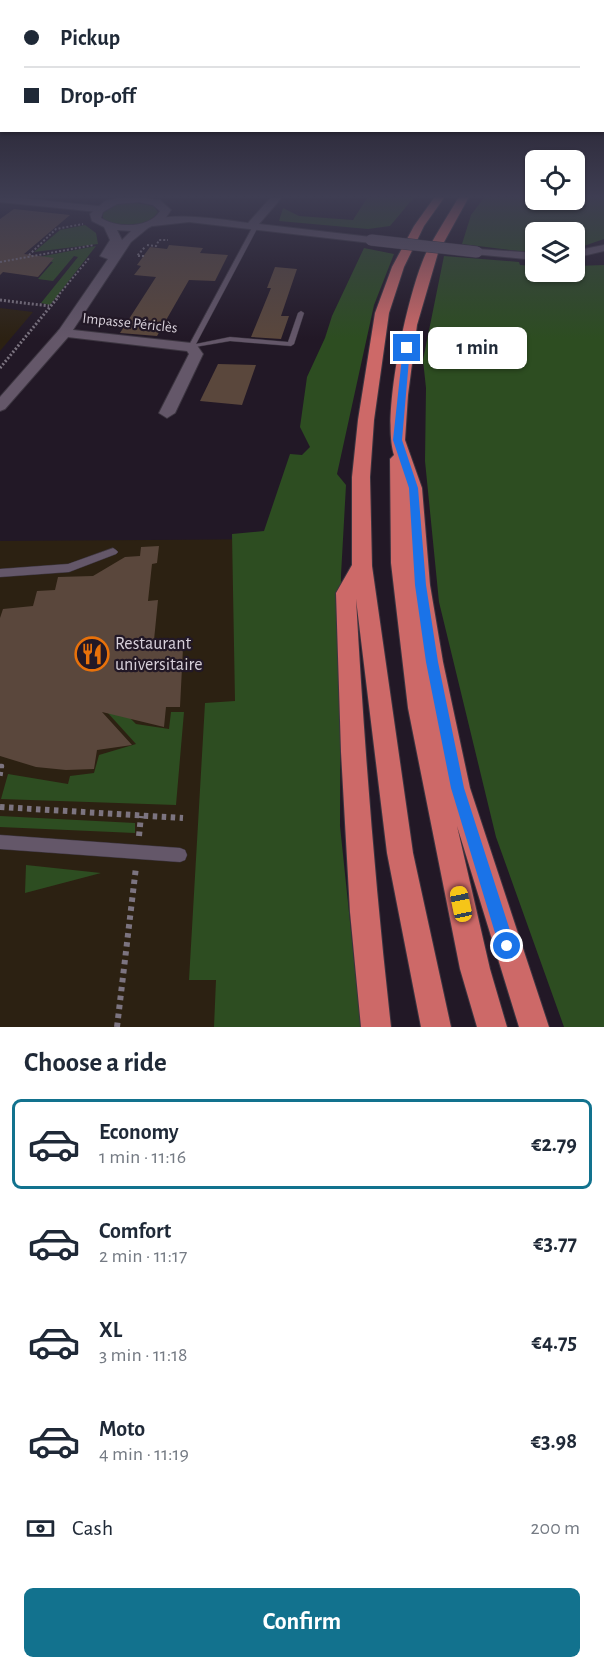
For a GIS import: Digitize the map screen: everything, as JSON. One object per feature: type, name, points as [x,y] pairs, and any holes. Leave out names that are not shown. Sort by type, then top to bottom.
[{"type":"highway","points":[[410,243],[398,267],[382,313],[366,420],[361,477],[362,566],[399,853],[436,1027]]},
{"type":"highway","points":[[438,243],[432,253],[410,325],[400,395],[398,440],[401,563],[419,708],[475,969],[492,1027]]},
{"type":"highway","points":[[398,440],[413,488],[420,585],[432,662],[458,788],[534,1027]]},
{"type":"highway","points":[[362,566],[346,593],[353,752],[364,912],[376,1027]]},
{"type":"street","points":[[0,393],[88,281],[114,243]]},
{"type":"street","points":[[0,406],[64,333],[125,243]]},
{"type":"street","points":[[397,243],[525,256]]},
{"type":"street","points":[[585,254],[604,248]]},
{"type":"street","points":[[590,253],[604,258]]},
{"type":"street","points":[[64,333],[56,332],[85,293],[88,281]]},
{"type":"street","name":"Impasse Périclès","points":[[64,333],[191,347],[196,354],[167,413]]},
{"type":"lane","points":[[191,347],[244,243]]},
{"type":"lane","points":[[191,347],[230,339],[291,344],[301,313]]},
{"type":"lane","points":[[0,573],[69,568],[113,552]]},
{"type":"lane","points":[[0,842],[180,855]]},
{"type":"path","points":[[29,256],[42,243]]},
{"type":"path","points":[[147,245],[156,246],[158,243]]},
{"type":"path","points":[[0,262],[101,244]]},
{"type":"path","points":[[0,368],[91,257]]},
{"type":"path","points":[[0,300],[50,306]]},
{"type":"path","points":[[0,766],[3,766],[0,778]]},
{"type":"path","points":[[0,807],[183,818]]},
{"type":"path","points":[[117,1027],[141,816]]},
{"type":"shaded area","points":[[0,308],[33,312],[0,351]]},
{"type":"shaded area","points":[[284,539],[342,1027],[0,1027],[0,541]]},
{"type":"green space","points":[[45,243],[98,244],[34,252]]},
{"type":"green space","points":[[525,243],[525,252],[462,244]]},
{"type":"green space","points":[[96,246],[50,305],[41,303],[78,257],[74,256],[53,281],[38,279],[53,262],[28,259]]},
{"type":"green space","points":[[364,248],[394,254],[374,305],[337,474],[346,485],[341,575],[340,826],[361,1027],[214,1027],[216,980],[189,980],[205,703],[235,701],[232,534],[264,531],[290,454],[302,455],[310,447],[300,427],[307,377]]},
{"type":"green space","points":[[444,256],[519,262],[520,265],[525,265],[525,282],[585,282],[585,266],[604,265],[604,1027],[564,1027],[496,837],[439,602],[425,461],[426,388],[423,360]]},
{"type":"green space","points":[[123,711],[136,724],[169,729],[171,712],[184,712],[176,805],[1,799],[8,774],[68,784],[70,776],[94,773],[99,755],[136,744],[107,712]]},
{"type":"green space","points":[[0,816],[135,823],[135,833],[0,827]]},
{"type":"green space","points":[[26,865],[101,873],[25,893]]},
{"type":"building","points":[[0,243],[37,243],[24,254],[54,258],[38,277],[3,272],[0,275]]},
{"type":"building","points":[[169,245],[203,248],[200,253],[228,255],[215,281],[189,280],[157,336],[120,333],[156,277],[134,275],[141,266],[137,265],[150,247],[167,249]]},
{"type":"building","points":[[275,267],[297,269],[281,316],[289,316],[281,339],[251,337],[271,288],[267,288]]},
{"type":"building","points":[[218,364],[256,365],[242,405],[200,401]]},
{"type":"building","name":"Restaurant universitaire","points":[[159,546],[157,563],[152,564],[148,601],[158,600],[153,650],[183,648],[180,707],[166,707],[164,727],[102,712],[132,745],[97,750],[94,769],[66,770],[36,767],[0,756],[0,618],[3,609],[33,606],[37,591],[55,590],[58,577],[93,576],[125,557],[140,556],[141,547]]},
{"type":"place","name":"Restaurant universitaire","points":[[92,654]]},
{"type":"route","points":[[407,348],[400,395],[398,440],[413,488],[420,585],[432,662],[458,788],[507,946]]}]
